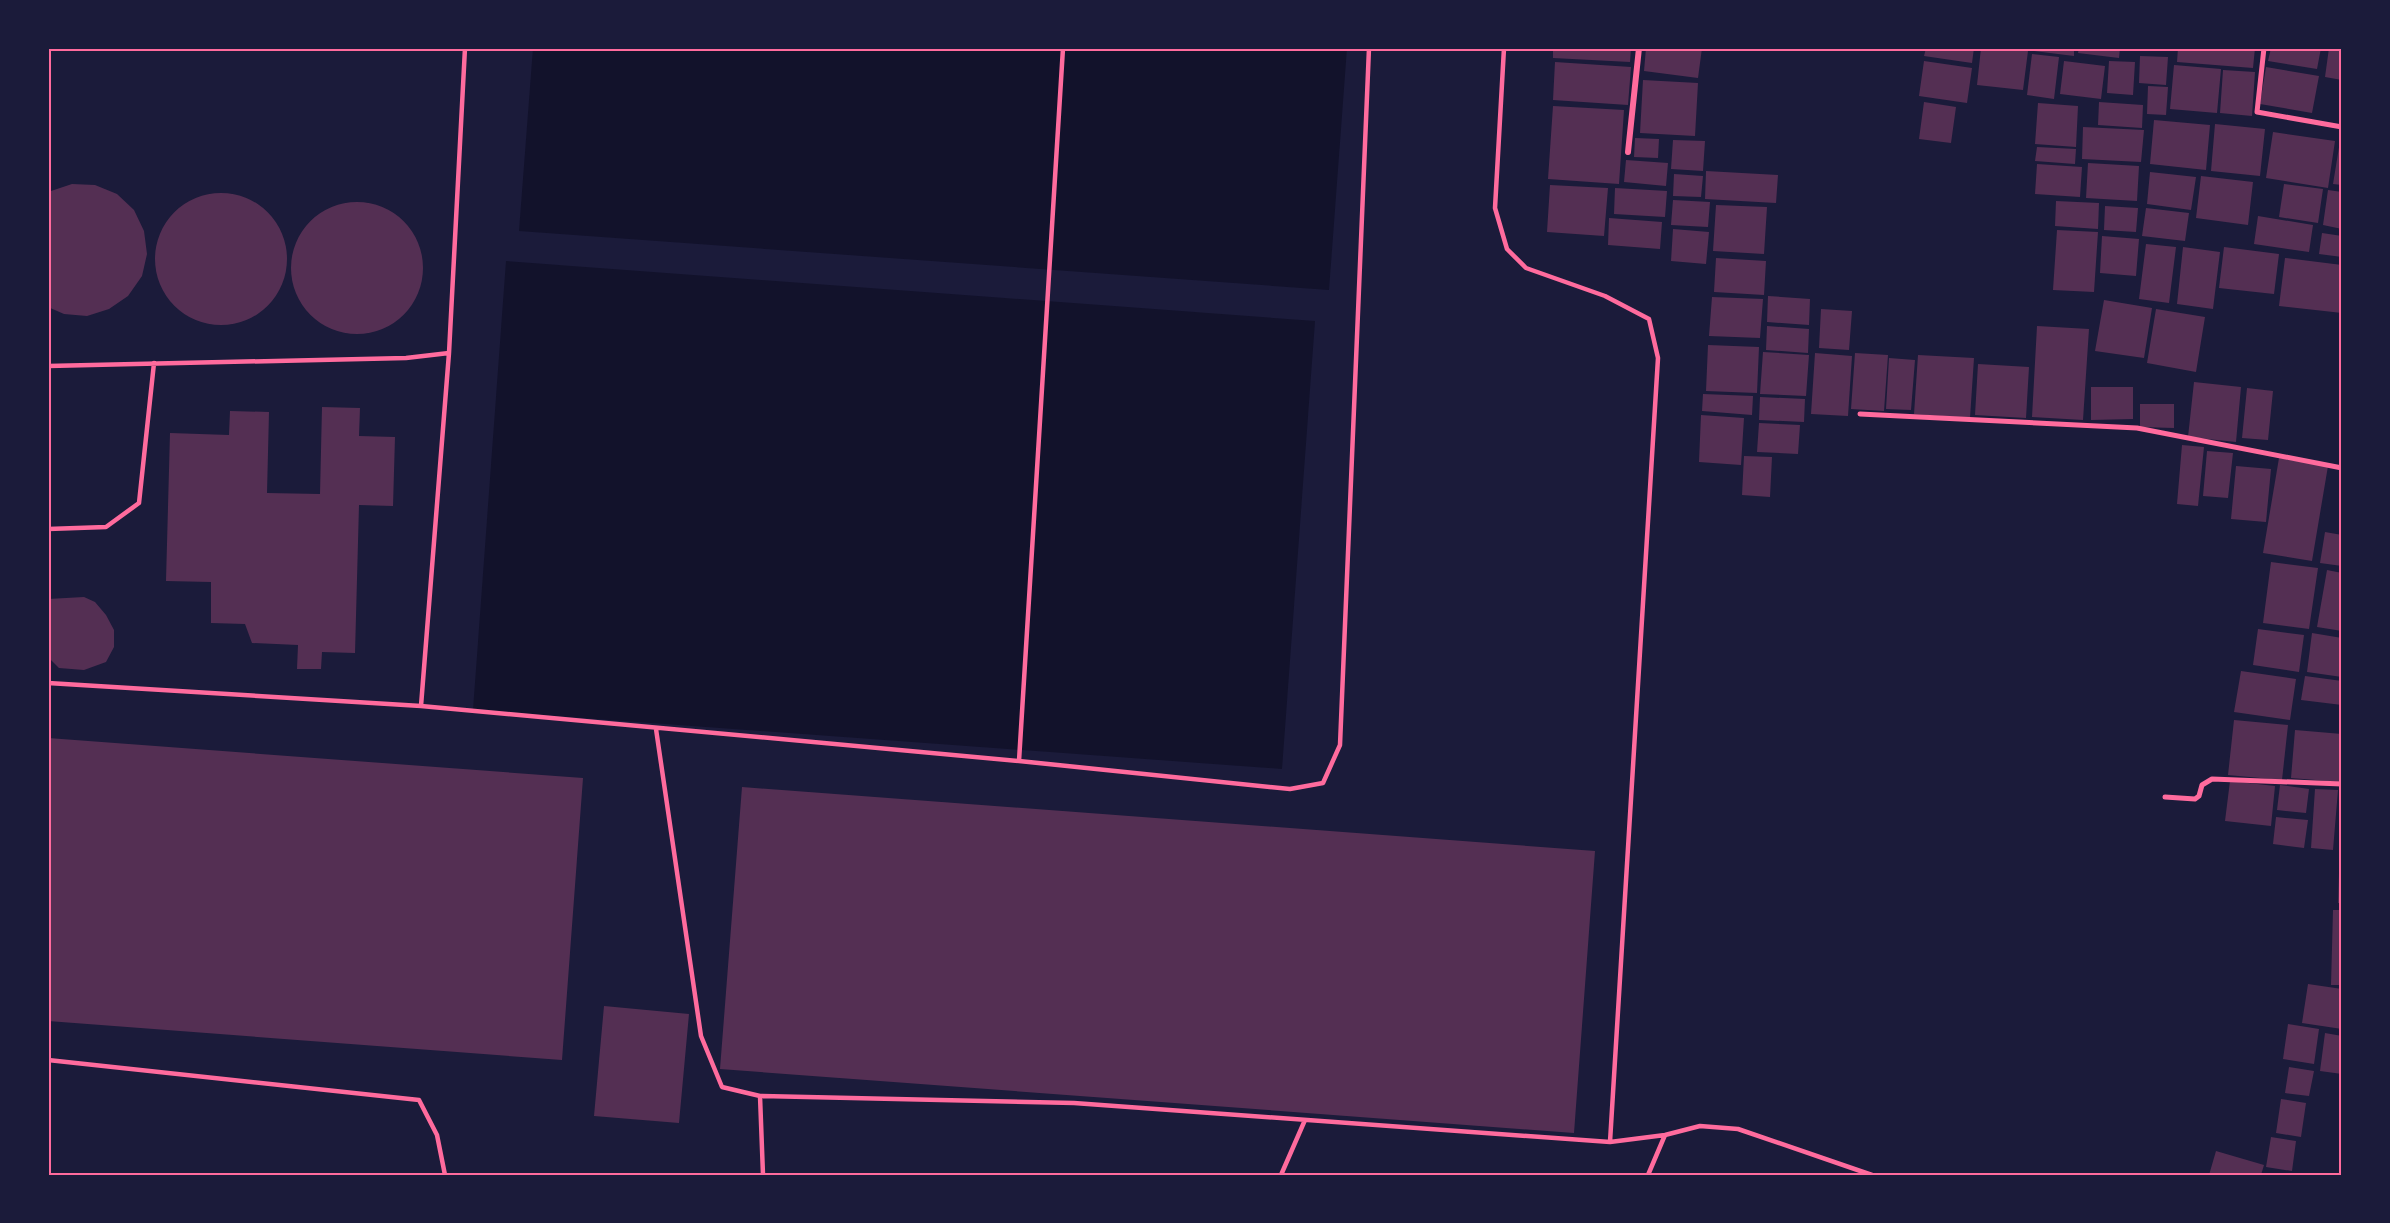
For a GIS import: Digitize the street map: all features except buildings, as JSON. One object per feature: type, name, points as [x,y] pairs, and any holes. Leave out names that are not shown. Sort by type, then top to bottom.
[{"type":"street","points":[[1628,152],[1639,48]]},
{"type":"street","points":[[2264,48],[2257,112],[2342,127]]},
{"type":"street","points":[[1860,414],[2137,428],[2342,468]]},
{"type":"street","points":[[2165,797],[2195,799],[2199,796],[2202,785],[2212,779],[2342,784]]},
{"type":"lane","points":[[421,706],[449,353],[465,48]]},
{"type":"lane","points":[[1019,761],[1063,48]]},
{"type":"lane","points":[[48,683],[421,706],[1019,761],[1290,789],[1323,783],[1340,745],[1369,48]]},
{"type":"lane","points":[[1504,48],[1495,208],[1507,249],[1526,268],[1605,296],[1649,319],[1659,358],[1610,1142]]},
{"type":"lane","points":[[48,366],[406,358],[449,353]]},
{"type":"lane","points":[[48,529],[106,527],[139,503],[154,363]]},
{"type":"lane","points":[[656,729],[701,1036],[722,1088],[760,1096],[1074,1103],[1610,1142],[1665,1135],[1700,1126],[1738,1129],[1872,1175]]},
{"type":"lane","points":[[48,1060],[419,1100],[436,1135],[445,1175]]},
{"type":"lane","points":[[760,1096],[763,1175]]},
{"type":"lane","points":[[1281,1175],[1305,1120]]},
{"type":"lane","points":[[1648,1175],[1665,1135]]},
{"type":"shaded area","points":[[533,48],[1347,48],[1329,290],[519,231]]},
{"type":"shaded area","points":[[506,261],[1315,321],[1282,769],[473,710]]}]
